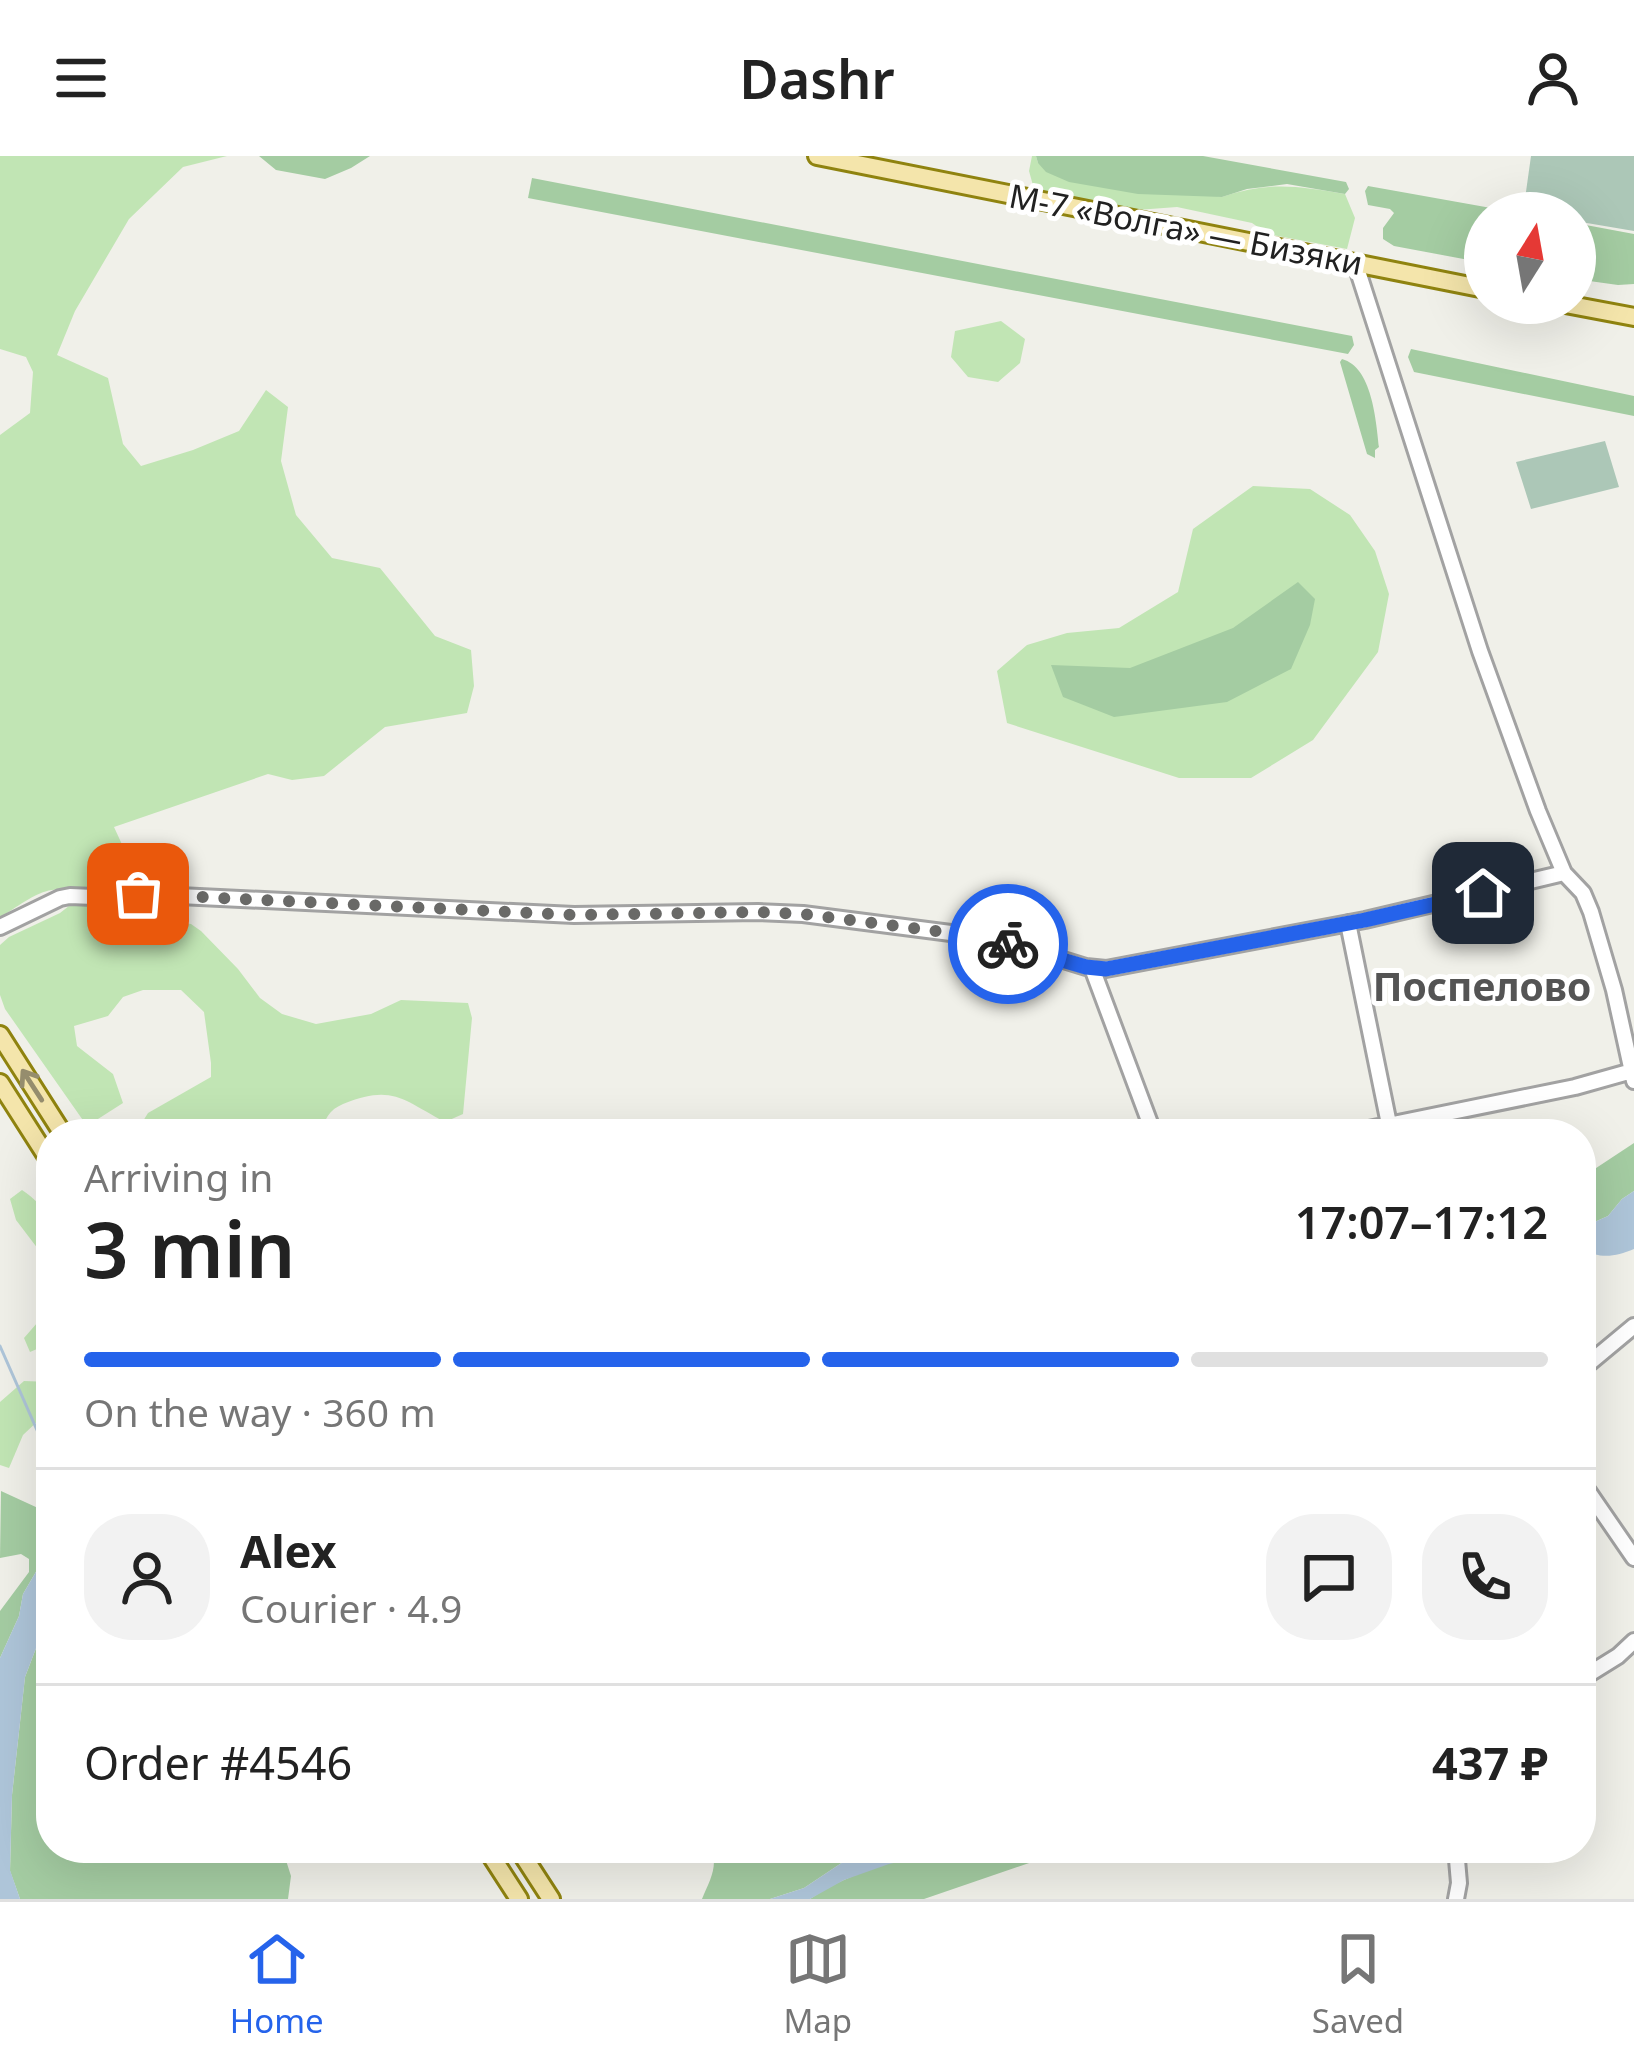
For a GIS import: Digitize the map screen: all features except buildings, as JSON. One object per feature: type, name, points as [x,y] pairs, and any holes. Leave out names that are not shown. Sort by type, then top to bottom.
[{"type":"main road","name":"М-7 «Волга» — Бизяки","points":[[817,156],[1464,285]]},
{"type":"main road","points":[[1596,310],[1634,317]]},
{"type":"main road","points":[[0,1035],[53,1119]]},
{"type":"main road","points":[[0,1083],[36,1139]]},
{"type":"main road","points":[[496,1863],[519,1899]]},
{"type":"main road","points":[[527,1863],[550,1899]]},
{"type":"street","points":[[1354,262],[1480,651],[1538,811],[1564,872],[1583,893],[1591,912],[1633,1077],[1414,1119]]},
{"type":"street","points":[[0,927],[60,898],[138,894],[574,915],[758,912],[974,936],[1092,968],[1348,923],[1564,872]]},
{"type":"street","points":[[1348,923],[1388,1119]]},
{"type":"street","points":[[1092,968],[1148,1119]]},
{"type":"street","points":[[1596,1358],[1634,1326]]},
{"type":"street","points":[[1596,1503],[1634,1558]]},
{"type":"street","points":[[1596,1669],[1634,1642]]},
{"type":"street","points":[[1456,1899],[1457,1863]]},
{"type":"green space","points":[[0,156],[227,156],[183,167],[129,219],[75,311],[57,355],[108,378],[123,444],[141,466],[239,431],[266,390],[288,407],[281,461],[296,515],[332,558],[380,568],[435,636],[471,650],[474,686],[467,713],[385,727],[324,776],[292,780],[268,774],[114,827],[136,875],[103,891],[46,891],[0,917],[0,435],[30,413],[33,372],[26,357],[0,349]]},
{"type":"green space","points":[[259,156],[370,156],[325,179],[276,170]]},
{"type":"green space","points":[[1032,156],[1038,163],[1222,197],[1283,186],[1345,194],[1355,218],[1347,249],[1268,234],[1252,223],[1177,207],[1137,210],[1034,189],[1029,171]]},
{"type":"green space","points":[[1036,156],[1203,156],[1346,182],[1349,189],[1345,194],[1287,184],[1222,197],[1138,194],[1069,182],[1046,172]]},
{"type":"green space","points":[[1531,156],[1634,156],[1634,231],[1596,225],[1596,192],[1526,192]]},
{"type":"green space","points":[[532,178],[1352,336],[1354,345],[1348,354],[528,198]]},
{"type":"green space","points":[[1368,186],[1464,203],[1464,259],[1394,246],[1383,239],[1383,228],[1394,213],[1368,205]]},
{"type":"green space","points":[[1596,227],[1634,234],[1634,284],[1596,282]]},
{"type":"green space","points":[[1001,321],[1025,339],[1020,363],[998,382],[968,377],[951,357],[955,331]]},
{"type":"green space","points":[[1411,349],[1634,396],[1634,416],[1414,372],[1408,357]]},
{"type":"green space","points":[[1342,359],[1360,372],[1371,396],[1379,447],[1375,458],[1367,454]]},
{"type":"green space","points":[[1605,441],[1619,487],[1531,509],[1516,462]]},
{"type":"green space","points":[[1253,486],[1310,489],[1350,515],[1375,551],[1389,594],[1378,652],[1313,740],[1251,778],[1179,778],[1007,723],[997,671],[1027,645],[1067,633],[1119,628],[1178,592],[1193,529]]},
{"type":"green space","points":[[1298,582],[1315,599],[1310,625],[1291,669],[1227,702],[1114,717],[1063,697],[1051,665],[1130,668],[1233,628]]},
{"type":"green space","points":[[74,902],[89,903],[109,916],[191,924],[238,969],[260,998],[282,1014],[316,1024],[371,1014],[401,1000],[468,1003],[472,1018],[463,1114],[440,1119],[407,1101],[374,1095],[343,1104],[326,1119],[144,1119],[211,1077],[211,1063],[204,1012],[181,990],[143,990],[123,997],[108,1016],[74,1026],[77,1046],[113,1074],[123,1103],[98,1119],[82,1119],[0,995],[0,945]]},
{"type":"green space","points":[[1634,1143],[1634,1191],[1596,1221],[1596,1168]]},
{"type":"green space","points":[[22,1190],[36,1201],[36,1246],[16,1220],[10,1199]]},
{"type":"green space","points":[[36,1324],[36,1349],[30,1352],[24,1338]]},
{"type":"green space","points":[[24,1381],[36,1381],[36,1423],[23,1435],[9,1468],[0,1465],[0,1402]]},
{"type":"green space","points":[[1,1491],[36,1507],[36,1572],[0,1658],[0,1611],[29,1572],[29,1559],[21,1554],[0,1558]]},
{"type":"green space","points":[[36,1648],[36,1863],[287,1863],[291,1876],[288,1899],[20,1899],[10,1871],[12,1795],[25,1677]]},
{"type":"green space","points":[[714,1863],[842,1863],[804,1888],[770,1899],[702,1899]]},
{"type":"green space","points":[[1029,1863],[924,1899],[810,1899],[882,1866]]},
{"type":"water","points":[[1634,1191],[1634,1249],[1596,1254],[1596,1221],[1608,1216]]},
{"type":"water","points":[[36,1572],[36,1648],[25,1677],[12,1795],[10,1870],[20,1899],[0,1899],[0,1658],[19,1616],[23,1594]]},
{"type":"water","points":[[842,1863],[893,1863],[844,1880],[810,1899],[770,1899],[804,1888]]},
{"type":"waterway","points":[[0,1346],[36,1428]]},
{"type":"way so far","points":[[138,894],[574,915],[803,914],[1008,944]]},
{"type":"district","name":"Поспелово","points":[[1482,985]]},
{"type":"route","points":[[1008,944],[1106,969],[1483,893]]}]
